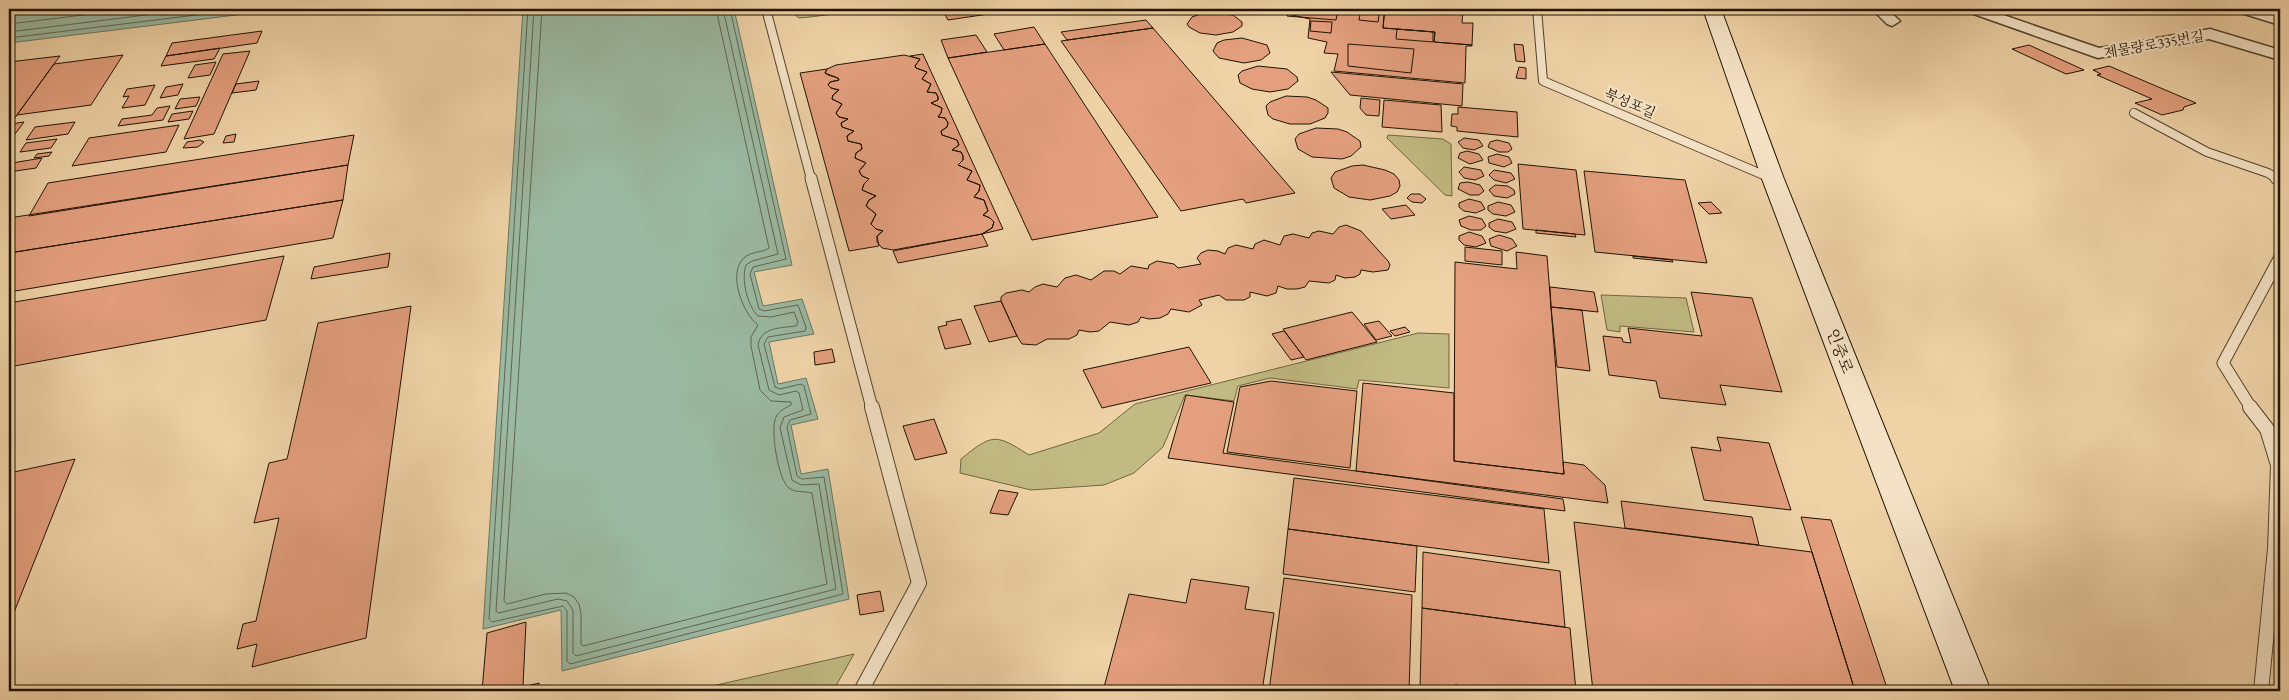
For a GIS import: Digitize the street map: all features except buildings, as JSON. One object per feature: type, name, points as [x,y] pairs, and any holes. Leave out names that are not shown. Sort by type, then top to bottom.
[{"type":"main road","name":"인중로","points":[[1712,9],[1773,179],[1973,691]]},
{"type":"street","points":[[1879,9],[1892,21]]},
{"type":"street","name":"제물량로335번길","points":[[1973,9],[2098,54],[2210,34],[2280,55]]},
{"type":"street","points":[[2244,9],[2280,21]]},
{"type":"lane","points":[[766,9],[919,584],[861,691]]},
{"type":"lane","name":"북성포길","points":[[1537,9],[1543,81],[1773,179]]},
{"type":"lane","points":[[2134,113],[2207,152],[2268,173],[2280,181]]},
{"type":"lane","points":[[2261,691],[2275,549],[2278,465],[2268,429],[2246,402],[2223,363],[2280,257]]},
{"type":"shaded area","points":[[812,9],[872,9],[799,18],[793,13]]},
{"type":"shaded area","points":[[1388,135],[1443,139],[1451,144],[1452,196],[1445,195],[1387,138]]},
{"type":"shaded area","points":[[1601,295],[1686,298],[1694,332],[1620,326],[1620,332],[1607,330]]},
{"type":"shaded area","points":[[1418,333],[1449,334],[1449,388],[1359,380],[1357,389],[1270,378],[1238,386],[1234,401],[1185,395],[1163,447],[1134,473],[1104,485],[1031,490],[960,473],[961,459],[987,441],[1001,440],[1029,455],[1099,433],[1135,404]]},
{"type":"shaded area","points":[[854,654],[833,691],[690,691]]},
{"type":"water","points":[[9,9],[285,9],[9,43]]},
{"type":"water","points":[[523,9],[734,9],[792,265],[754,272],[763,306],[802,299],[814,334],[769,342],[778,384],[806,378],[818,419],[791,425],[801,474],[828,469],[849,599],[562,671],[561,610],[483,629]]}]
